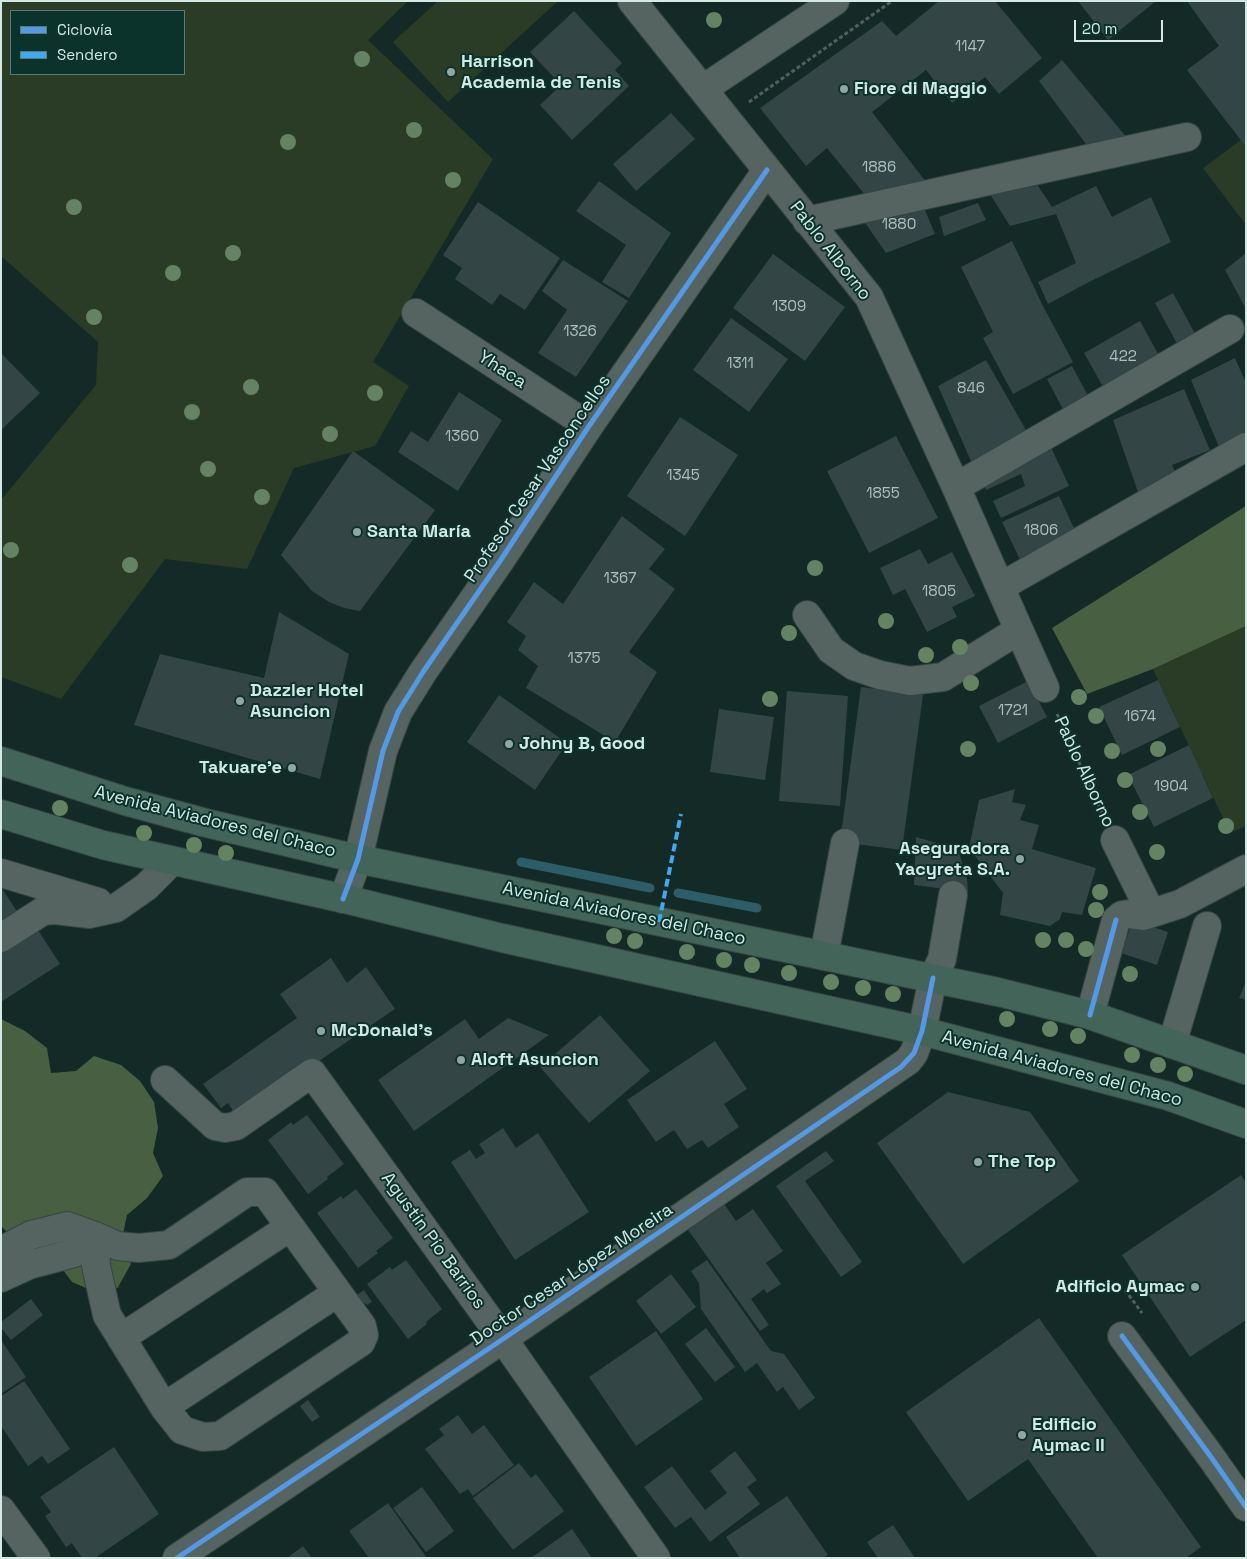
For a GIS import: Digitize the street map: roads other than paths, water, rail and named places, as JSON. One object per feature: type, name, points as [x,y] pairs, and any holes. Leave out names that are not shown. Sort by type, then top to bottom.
[{"type":"highway","name":"Avenida Aviadores del Chaco","points":[[1,761],[134,803],[206,823],[358,859],[998,992],[1090,1015],[1246,1070]]},
{"type":"highway","name":"Avenida Aviadores del Chaco","points":[[1,814],[103,845],[344,899],[502,938],[922,1031],[1168,1096],[1246,1124]]},
{"type":"highway","points":[[1168,1096],[1224,1097],[1246,1105]]},
{"type":"street","name":"Pablo Alborno","points":[[632,1],[869,297],[1045,688]]},
{"type":"street","points":[[704,89],[835,1]]},
{"type":"street","points":[[807,221],[1187,137]]},
{"type":"street","name":"Profesor Cesar Vasconcellos","points":[[344,899],[358,859],[384,751],[398,712],[422,672],[500,561],[589,426],[767,170]]},
{"type":"street","name":"Yhaca","points":[[416,314],[589,426]]},
{"type":"street","points":[[956,487],[1230,329]]},
{"type":"street","points":[[1000,588],[1246,447]]},
{"type":"street","points":[[807,615],[831,650],[854,666],[880,675],[910,681],[943,677],[1019,630]]},
{"type":"street","name":"Pablo Alborno","points":[[1115,840],[1151,913]]},
{"type":"street","points":[[824,956],[845,843]]},
{"type":"street","points":[[1,938],[44,912],[55,910],[89,914],[116,908],[146,887],[172,861]]},
{"type":"street","points":[[1090,1015],[1116,920],[1122,915],[1143,916],[1180,904],[1246,869]]},
{"type":"street","points":[[1,873],[116,908]]},
{"type":"street","name":"Doctor Cesar López Moreira","points":[[177,1558],[503,1339],[901,1067],[914,1053],[922,1031],[933,978],[942,959],[953,895]]},
{"type":"street","points":[[1172,1044],[1207,926]]},
{"type":"street","name":"Agustín Pío Barrios","points":[[165,1080],[215,1126],[225,1128],[236,1126],[312,1073],[503,1339],[656,1558]]},
{"type":"street","points":[[1,1251],[31,1235],[67,1226],[95,1236],[118,1246],[139,1248],[169,1245],[247,1192],[265,1192],[362,1326],[364,1335],[361,1342],[220,1436],[203,1437],[182,1430],[164,1407],[107,1316],[96,1266],[95,1236]]},
{"type":"street","points":[[121,1338],[290,1227]]},
{"type":"street","points":[[1,1278],[28,1265],[74,1253],[95,1236]]},
{"type":"street","points":[[164,1407],[337,1292]]},
{"type":"street","points":[[1122,1336],[1246,1507]]},
{"type":"street","points":[[1,1510],[36,1558]]},
{"type":"waterway","points":[[521,862],[650,888]]},
{"type":"waterway","points":[[678,893],[757,908]]},
{"type":"place","name":"Harrison Academia de Tenis","points":[[451,72]]},
{"type":"place","name":"Fiore di Maggio","points":[[844,89]]},
{"type":"place","name":"Santa María","points":[[357,532]]},
{"type":"place","name":"Dazzler Hotel Asuncion","points":[[240,701]]},
{"type":"place","name":"Johny B, Good","points":[[509,744]]},
{"type":"place","name":"Takuare’e","points":[[292,768]]},
{"type":"place","name":"Aseguradora Yacyreta S.A.","points":[[1020,859]]},
{"type":"place","name":"McDonald's","points":[[321,1031]]},
{"type":"place","name":"Aloft Asuncion","points":[[461,1060]]},
{"type":"place","name":"The Top","points":[[978,1162]]},
{"type":"place","name":"Adificio Aymac","points":[[1195,1287]]},
{"type":"place","name":"Edificio Aymac II","points":[[1022,1435]]}]
